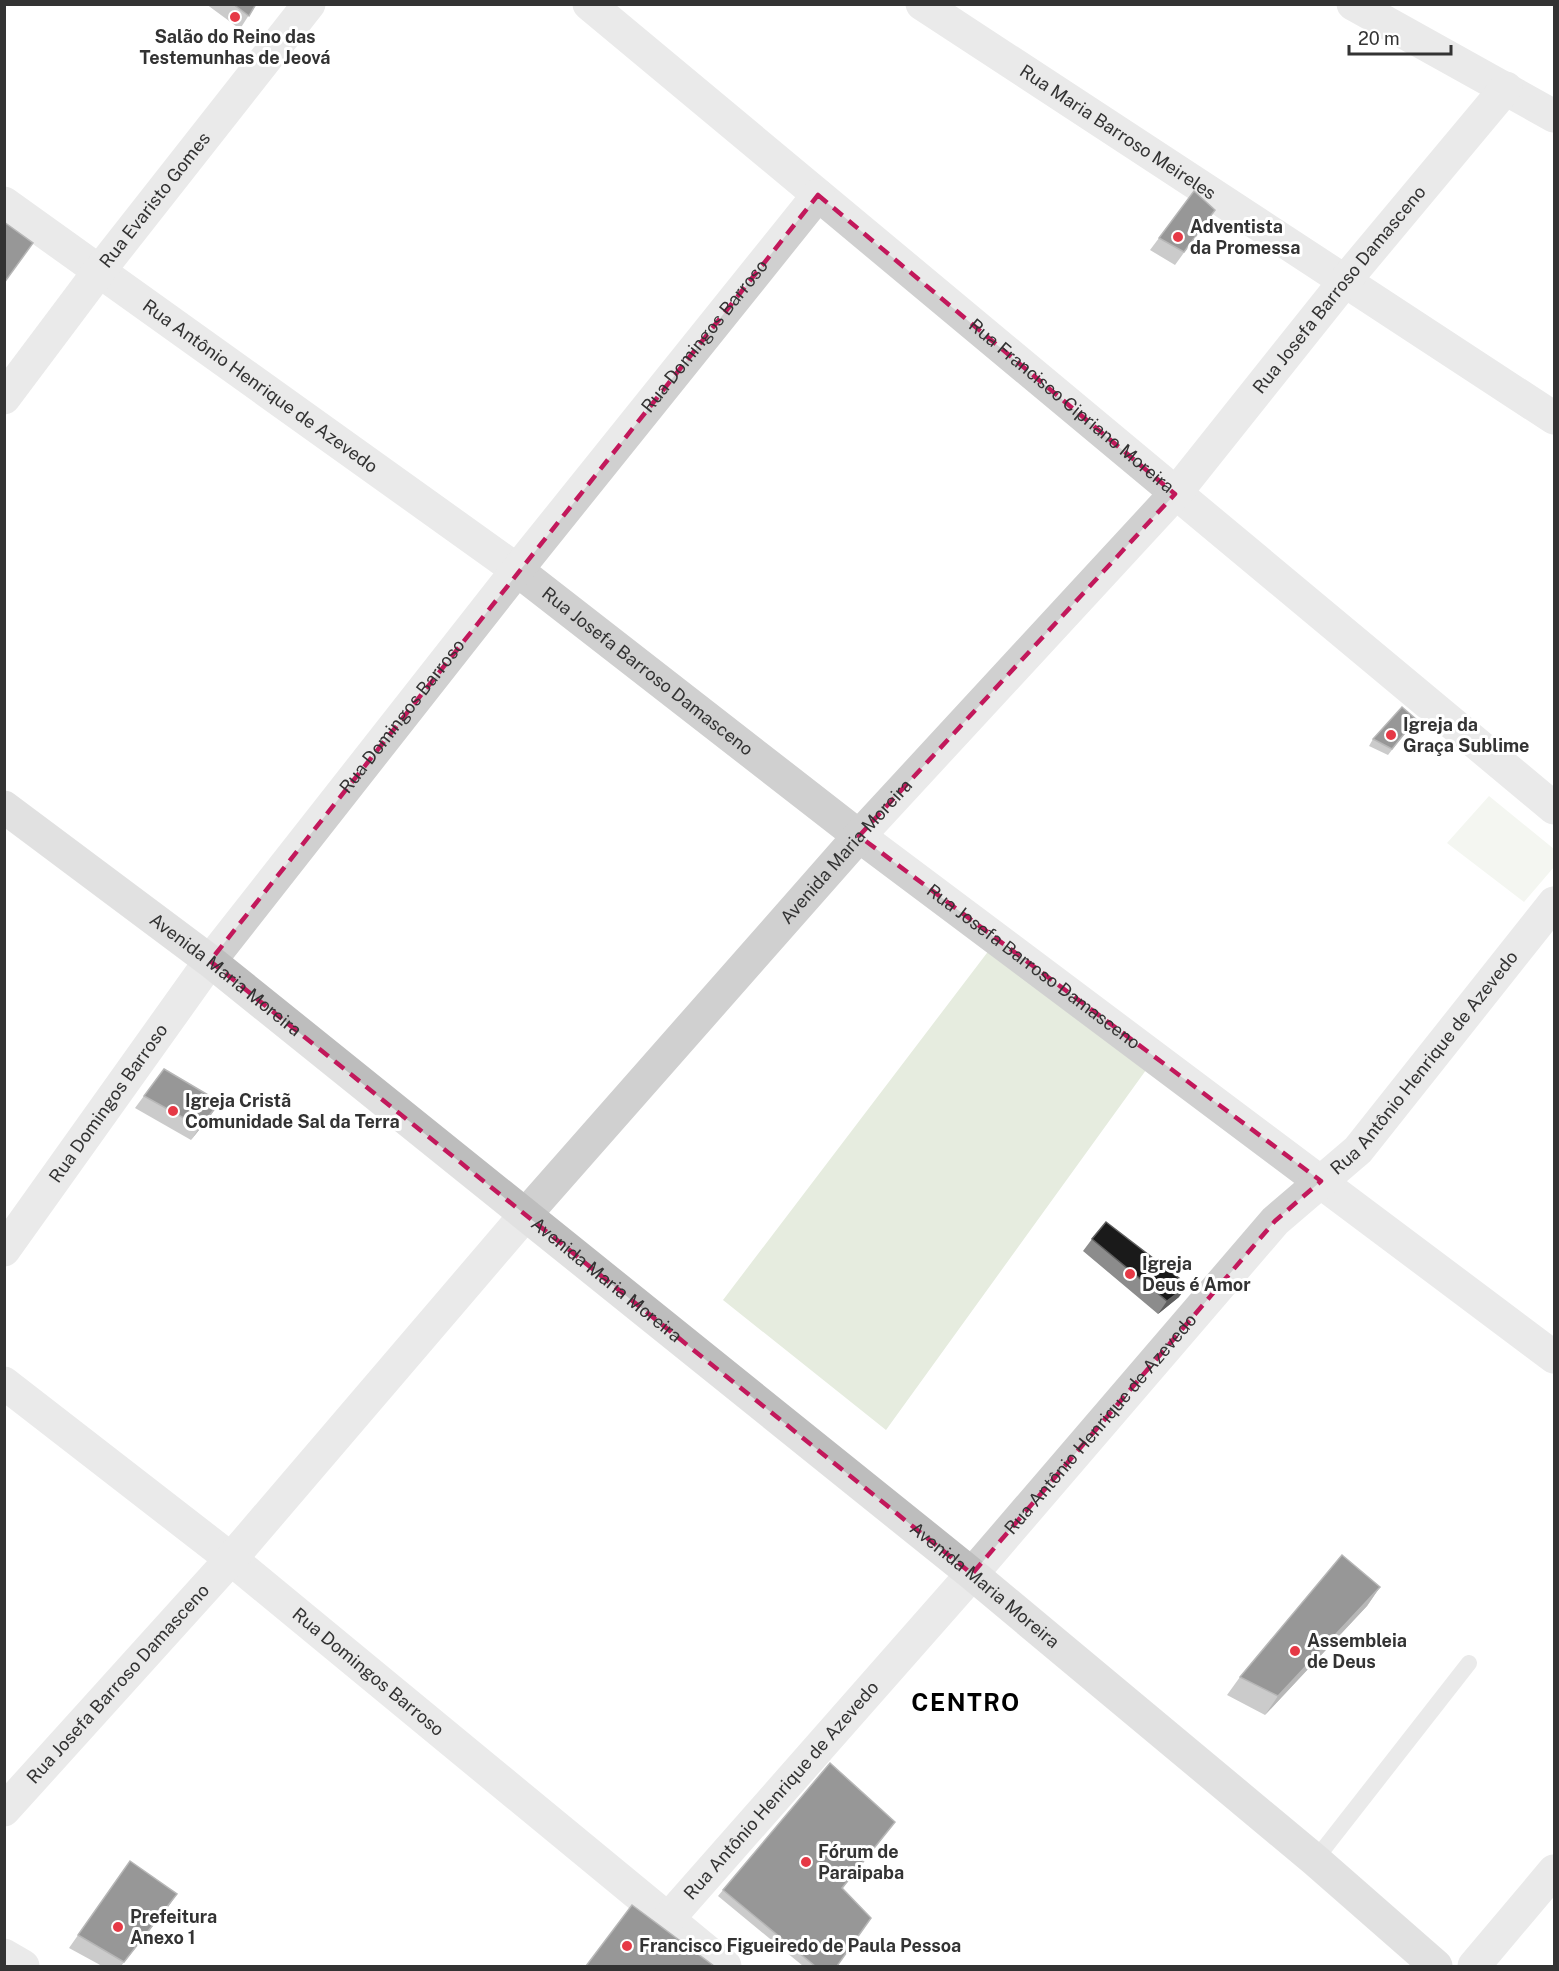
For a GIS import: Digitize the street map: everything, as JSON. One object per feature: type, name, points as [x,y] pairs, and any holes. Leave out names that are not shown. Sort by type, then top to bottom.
[{"type":"main road","name":"Avenida Maria Moreira","points":[[4,807],[210,961],[972,1574],[1315,1860],[1436,1966]]},
{"type":"street","name":"Rua Francisco Cipriano Moreira","points":[[589,4],[1554,808]]},
{"type":"street","name":"Rua Maria Barroso Meireles","points":[[922,4],[1554,418]]},
{"type":"street","points":[[1353,4],[1554,116]]},
{"type":"street","name":"Rua Evaristo Gomes","points":[[4,398],[297,9]]},
{"type":"street","name":"Rua Josefa Barroso Damasceno","points":[[1175,494],[1344,282],[1506,88]]},
{"type":"street","name":"Rua Domingos Barroso","points":[[4,1250],[210,961],[517,570],[818,195]]},
{"type":"street","name":"Rua Antônio Henrique de Azevedo","points":[[4,203],[517,570]]},
{"type":"street","name":"Avenida Maria Moreira","points":[[231,1559],[526,1214],[859,836],[1175,494]]},
{"type":"street","name":"Rua Josefa Barroso Damasceno","points":[[517,570],[859,836],[1554,1357]]},
{"type":"street","name":"Rua Antônio Henrique de Azevedo","points":[[669,1918],[972,1574],[1275,1221],[1358,1150],[1554,903]]},
{"type":"street","name":"Rua Domingos Barroso","points":[[4,1383],[231,1559],[725,1966]]},
{"type":"street","name":"Rua Josefa Barroso Damasceno","points":[[4,1810],[231,1559]]},
{"type":"street","points":[[1474,1966],[1554,1872]]},
{"type":"street","points":[[4,1955],[22,1966]]},
{"type":"lane","points":[[1315,1860],[1469,1664]]},
{"type":"highlighted area","points":[[818,195],[1175,494],[859,836],[1321,1181],[1275,1221],[972,1574],[210,961]]},
{"type":"shaded area","points":[[1489,796],[1554,849],[1554,867],[1524,902],[1447,843]]},
{"type":"shaded area","points":[[993,945],[1154,1059],[886,1430],[723,1300]]},
{"type":"building","points":[[233,4],[256,4],[249,16]]},
{"type":"building","name":"Adventista da Promessa","points":[[1194,191],[1215,210],[1184,252],[1159,238]]},
{"type":"building","points":[[4,222],[33,243],[4,283]]},
{"type":"building","name":"Igreja da Graça Sublime","points":[[1402,707],[1416,719],[1392,749],[1373,739]]},
{"type":"building","points":[[164,1069],[220,1102],[200,1127],[144,1096]]},
{"type":"building","points":[[1106,1222],[1188,1285],[1167,1301],[1092,1239]]},
{"type":"building","name":"Assembleia de Deus","points":[[1342,1555],[1380,1587],[1278,1696],[1240,1677]]},
{"type":"building","name":"Fórum de Paraipaba","points":[[830,1763],[895,1822],[842,1888],[871,1918],[837,1966],[815,1966],[723,1890]]},
{"type":"building","name":"Prefeitura Anexo 1","points":[[130,1861],[177,1894],[124,1962],[78,1935]]},
{"type":"building","points":[[632,1905],[714,1966],[586,1966]]},
{"type":"place","name":"Salão do Reino das Testemunhas de Jeová","points":[[235,17]]},
{"type":"place","name":"Adventista da Promessa","points":[[1178,237]]},
{"type":"place","name":"Igreja da Graça Sublime","points":[[1391,735]]},
{"type":"place","name":"Igreja Cristã Comunidade Sal da Terra","points":[[173,1111]]},
{"type":"place","name":"Igreja Deus é Amor","points":[[1130,1274]]},
{"type":"place","name":"Assembleia de Deus","points":[[1295,1651]]},
{"type":"place","name":"Fórum de Paraipaba","points":[[806,1862]]},
{"type":"place","name":"Prefeitura Anexo 1","points":[[118,1927]]},
{"type":"place","name":"Francisco Figueiredo de Paula Pessoa","points":[[627,1946]]},
{"type":"district","name":"CENTRO","points":[[966,1703]]}]
